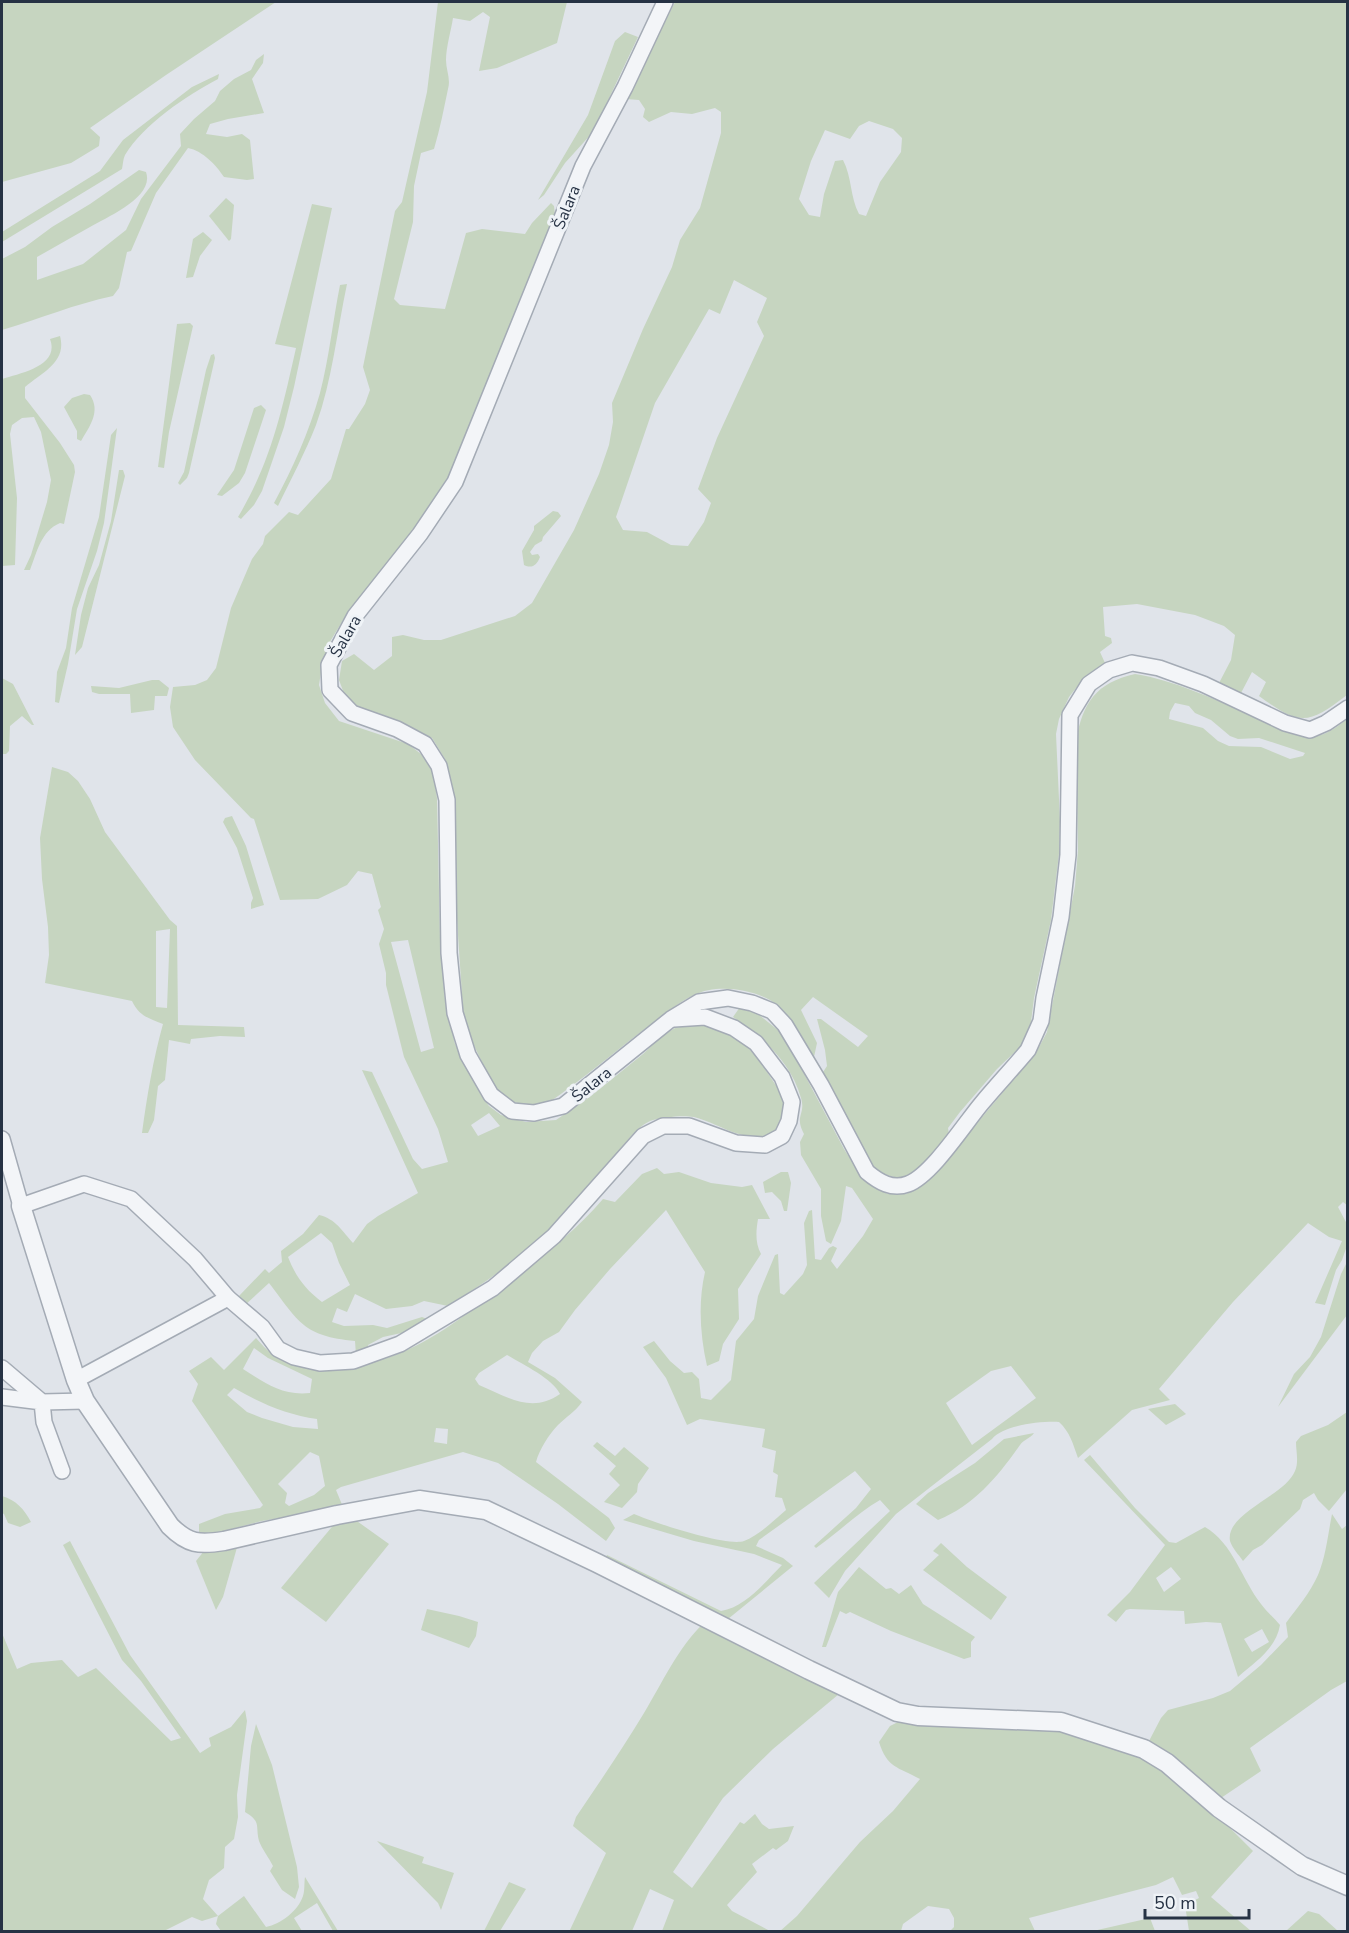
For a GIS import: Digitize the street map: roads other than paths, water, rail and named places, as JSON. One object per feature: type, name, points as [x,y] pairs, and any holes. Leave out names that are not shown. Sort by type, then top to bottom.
[{"type":"street","name":"Šalara","points":[[665,2],[625,87],[583,166],[455,482],[420,534],[356,616],[329,665],[330,690],[352,713],[397,729],[425,744],[439,766],[447,800],[449,953],[455,1014],[468,1055],[491,1095],[512,1111],[534,1113],[563,1106],[671,1019],[699,1002],[728,998],[752,1003],[772,1011],[785,1025],[821,1085],[867,1172],[879,1182],[893,1186],[906,1185],[920,1178],[1028,1050],[1041,1021],[1061,917],[1068,855],[1070,715],[1089,684],[1109,670],[1132,663],[1159,668],[1203,684],[1285,723],[1310,730],[1326,723],[1347,708]]},
{"type":"street","points":[[21,1206],[84,1184],[131,1199],[195,1259],[228,1298],[262,1327],[278,1349],[294,1357],[320,1363],[353,1361],[400,1344],[493,1288],[554,1236],[643,1136],[663,1126],[689,1126],[736,1143],[765,1145],[782,1136],[789,1121],[792,1102],[782,1077],[756,1043],[734,1028],[705,1017],[671,1019]]},
{"type":"street","points":[[2,1139],[76,1380],[85,1401],[170,1526],[182,1538],[205,1544],[224,1541],[337,1515],[418,1500],[486,1510],[897,1712],[918,1716],[1061,1722],[1144,1749],[1167,1763],[1219,1808],[1302,1866],[1347,1886]]},
{"type":"street","points":[[76,1380],[228,1298]]},
{"type":"street","points":[[2,1368],[42,1402],[44,1422],[62,1471]]},
{"type":"street","points":[[2,1396],[42,1402],[85,1401]]}]
